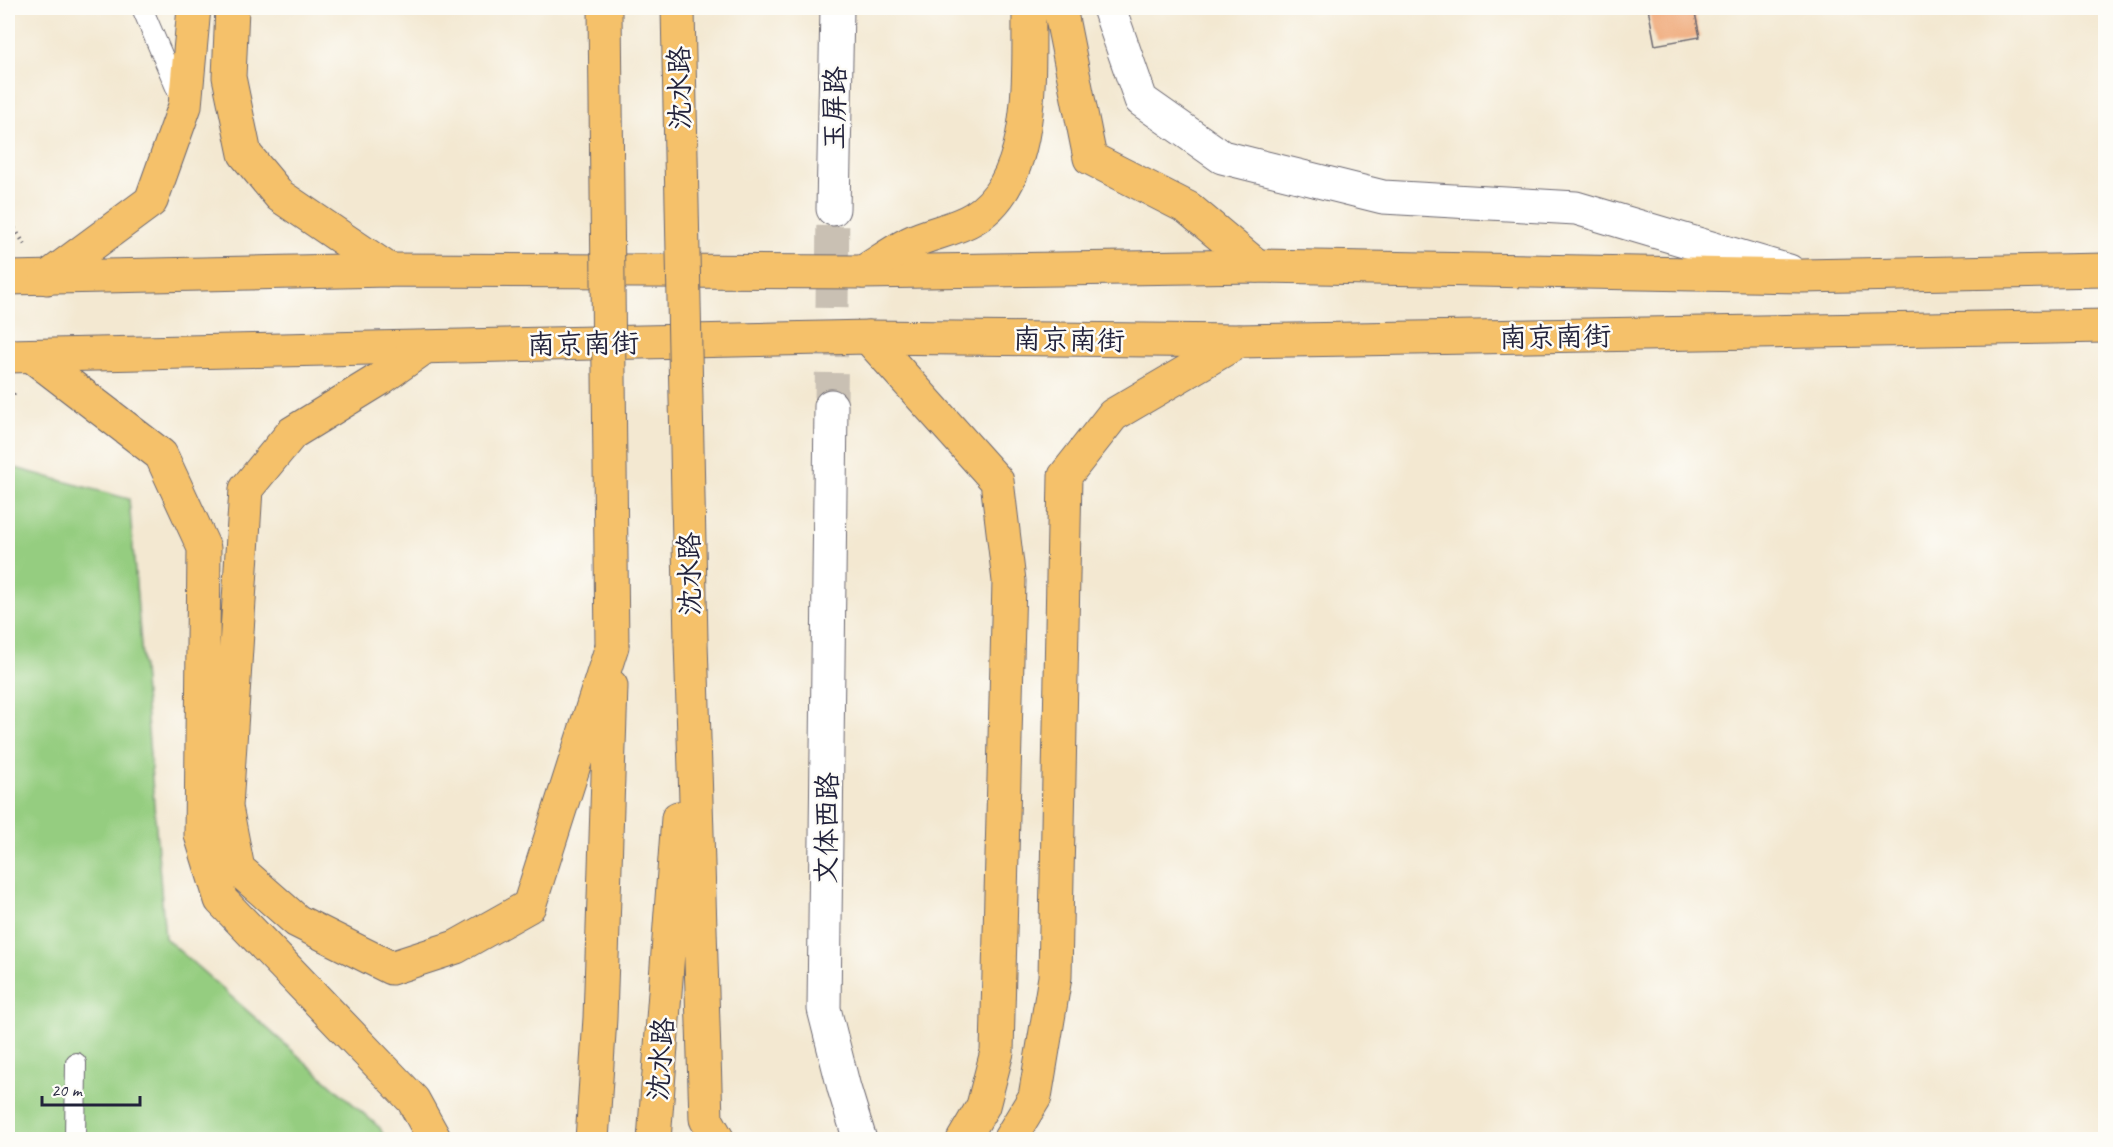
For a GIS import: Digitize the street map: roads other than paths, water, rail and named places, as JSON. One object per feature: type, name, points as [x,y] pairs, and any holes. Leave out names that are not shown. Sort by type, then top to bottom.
[{"type":"main road","points":[[47,279],[151,201],[185,106],[194,8]]},
{"type":"main road","points":[[232,8],[229,76],[245,154],[280,196],[389,270]]},
{"type":"main road","name":"沈水路","points":[[654,1140],[691,642],[678,8]]},
{"type":"main road","points":[[863,272],[910,243],[975,218],[995,199],[1010,176],[1025,117],[1029,8]]},
{"type":"main road","points":[[1060,8],[1090,158],[1188,208],[1257,266]]},
{"type":"main road","points":[[592,1140],[600,1018],[612,646],[605,9]]},
{"type":"main road","points":[[8,278],[47,279],[389,270],[863,272],[1257,266],[1802,276],[2106,270]]},
{"type":"main road","name":"南京南街","points":[[20,356],[868,337],[1239,341],[2106,326]]},
{"type":"main road","points":[[868,337],[997,481],[1009,581],[997,1052],[983,1106],[963,1140]]},
{"type":"main road","points":[[1009,1140],[1035,1096],[1055,977],[1065,476],[1113,415],[1239,341]]},
{"type":"main road","points":[[425,347],[380,379],[292,433],[246,489],[226,807],[238,869],[297,921],[391,968],[456,947],[529,906],[612,646]]},
{"type":"main road","points":[[20,356],[161,455],[204,548],[201,835],[221,900],[413,1100],[435,1140]]},
{"type":"main road","points":[[691,642],[706,1119],[718,1140]]},
{"type":"street","name":"玉屏路","points":[[833,209],[837,8]]},
{"type":"street","points":[[1109,8],[1141,100],[1222,157],[1383,197],[1576,208],[1802,276]]},
{"type":"street","name":"文体西路","points":[[831,406],[824,1009],[860,1140]]},
{"type":"lane","points":[[142,8],[185,106]]},
{"type":"lane","points":[[75,1063],[75,1140]]},
{"type":"tunnel","points":[[831,406],[833,209]]}]
